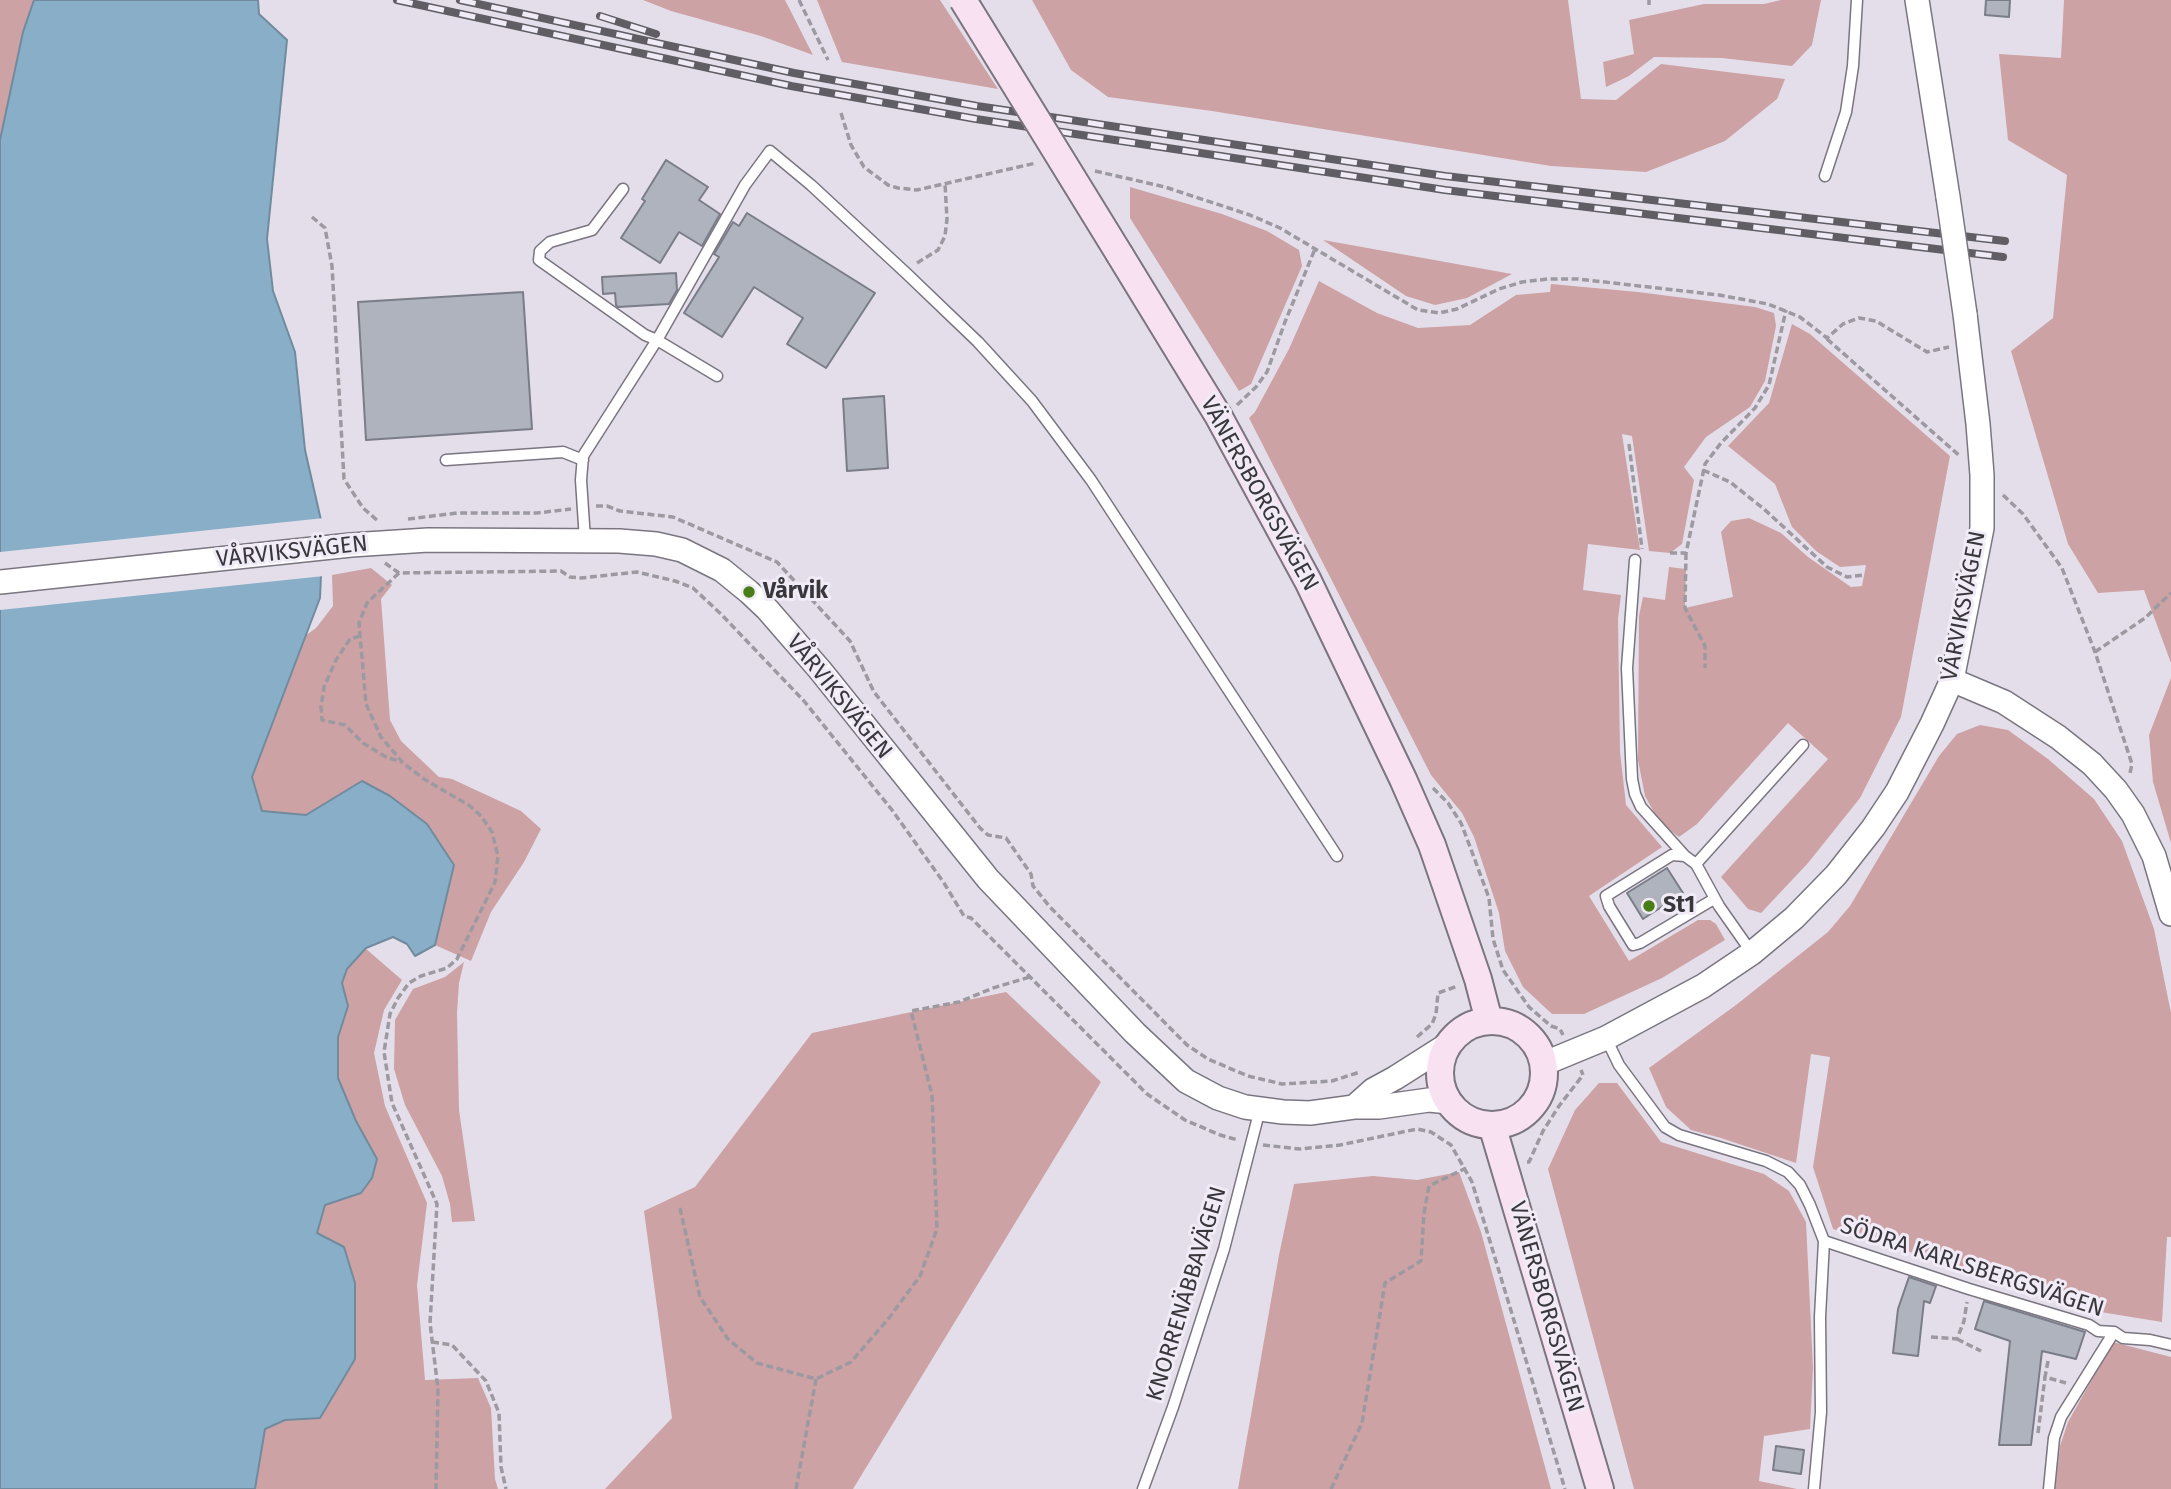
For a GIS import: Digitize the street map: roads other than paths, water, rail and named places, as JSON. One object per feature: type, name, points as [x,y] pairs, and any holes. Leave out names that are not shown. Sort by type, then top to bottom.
[{"type":"main road","name":"VÄNERSBORGSVÄGEN","points":[[963,0],[1219,417],[1308,581],[1432,845],[1478,979],[1489,1021]]},
{"type":"main road","points":[[1489,1021],[1507,1023],[1524,1032],[1537,1046],[1543,1064],[1543,1084],[1529,1110],[1512,1121],[1492,1125],[1467,1119],[1449,1102],[1439,1077],[1442,1055],[1447,1045],[1465,1028],[1489,1021]]},
{"type":"main road","name":"VÄNERSBORGSVÄGEN","points":[[1492,1125],[1600,1489]]},
{"type":"street","name":"VÅRVIKSVÄGEN","points":[[1543,1064],[1606,1038],[1703,986],[1752,953],[1794,918],[1827,884],[1873,828],[1897,792],[1952,680],[1982,528],[1981,462],[1965,314],[1917,0]]},
{"type":"street","name":"VÅRVIKSVÄGEN","points":[[0,582],[351,545],[428,540],[585,540],[656,544],[695,555],[736,580],[767,609],[820,670],[988,880],[1152,1050],[1186,1081],[1218,1098],[1260,1109],[1310,1113],[1429,1100],[1449,1102]]},
{"type":"street","points":[[1952,680],[2004,702],[2058,737],[2092,764],[2133,814],[2154,856],[2171,914]]},
{"type":"street","points":[[1354,1107],[1373,1090],[1447,1045]]},
{"type":"lane","points":[[1825,176],[1846,112],[1853,66],[1857,0]]},
{"type":"lane","points":[[585,540],[581,480],[583,460],[594,437],[657,340],[745,185],[769,151],[811,185],[906,273],[978,342],[1032,401],[1082,467],[1337,856]]},
{"type":"lane","points":[[623,189],[592,230],[550,242],[540,251],[539,260],[645,335],[717,376]]},
{"type":"lane","points":[[446,460],[563,452],[583,460]]},
{"type":"lane","points":[[1635,560],[1628,668],[1632,779],[1635,794],[1641,807],[1685,856],[1696,864],[1714,899],[1752,953]]},
{"type":"lane","points":[[1696,864],[1803,745]]},
{"type":"lane","points":[[1685,856],[1672,855],[1606,896],[1609,906],[1633,944],[1640,943],[1714,899]]},
{"type":"lane","name":"SÖDRA KARLSBERGSVÄGEN","points":[[1606,1038],[1619,1065],[1665,1127],[1678,1135],[1766,1161],[1788,1172],[1800,1185],[1824,1241],[2089,1325],[2098,1331],[2114,1332],[2123,1338],[2171,1345]]},
{"type":"lane","name":"KNORRENÄBBAVÄGEN","points":[[1143,1489],[1173,1407],[1224,1249],[1260,1109]]},
{"type":"lane","points":[[1814,1489],[1821,1412],[1820,1317],[1824,1241]]},
{"type":"lane","points":[[2049,1489],[2054,1438],[2061,1417],[2114,1332]]},
{"type":"water","points":[[34,0],[258,0],[259,14],[287,40],[267,239],[273,291],[295,352],[305,450],[323,529],[320,598],[252,777],[262,811],[306,815],[362,781],[390,796],[427,824],[454,865],[435,945],[415,956],[407,944],[393,937],[366,948],[347,969],[342,983],[348,1006],[338,1037],[338,1078],[356,1121],[377,1159],[372,1178],[361,1193],[325,1205],[317,1233],[344,1247],[355,1283],[355,1359],[320,1418],[285,1420],[265,1429],[255,1489],[0,1489],[0,140],[23,32]]},
{"type":"railway","points":[[397,0],[791,86],[976,119],[1445,190],[2003,257]]},
{"type":"railway","points":[[460,0],[794,73],[977,106],[1445,176],[2005,241]]},
{"type":"railway","points":[[600,16],[656,34]]},
{"type":"place","name":"Vårvik","points":[[749,592]]},
{"type":"place","name":"St1","points":[[1649,906]]}]
